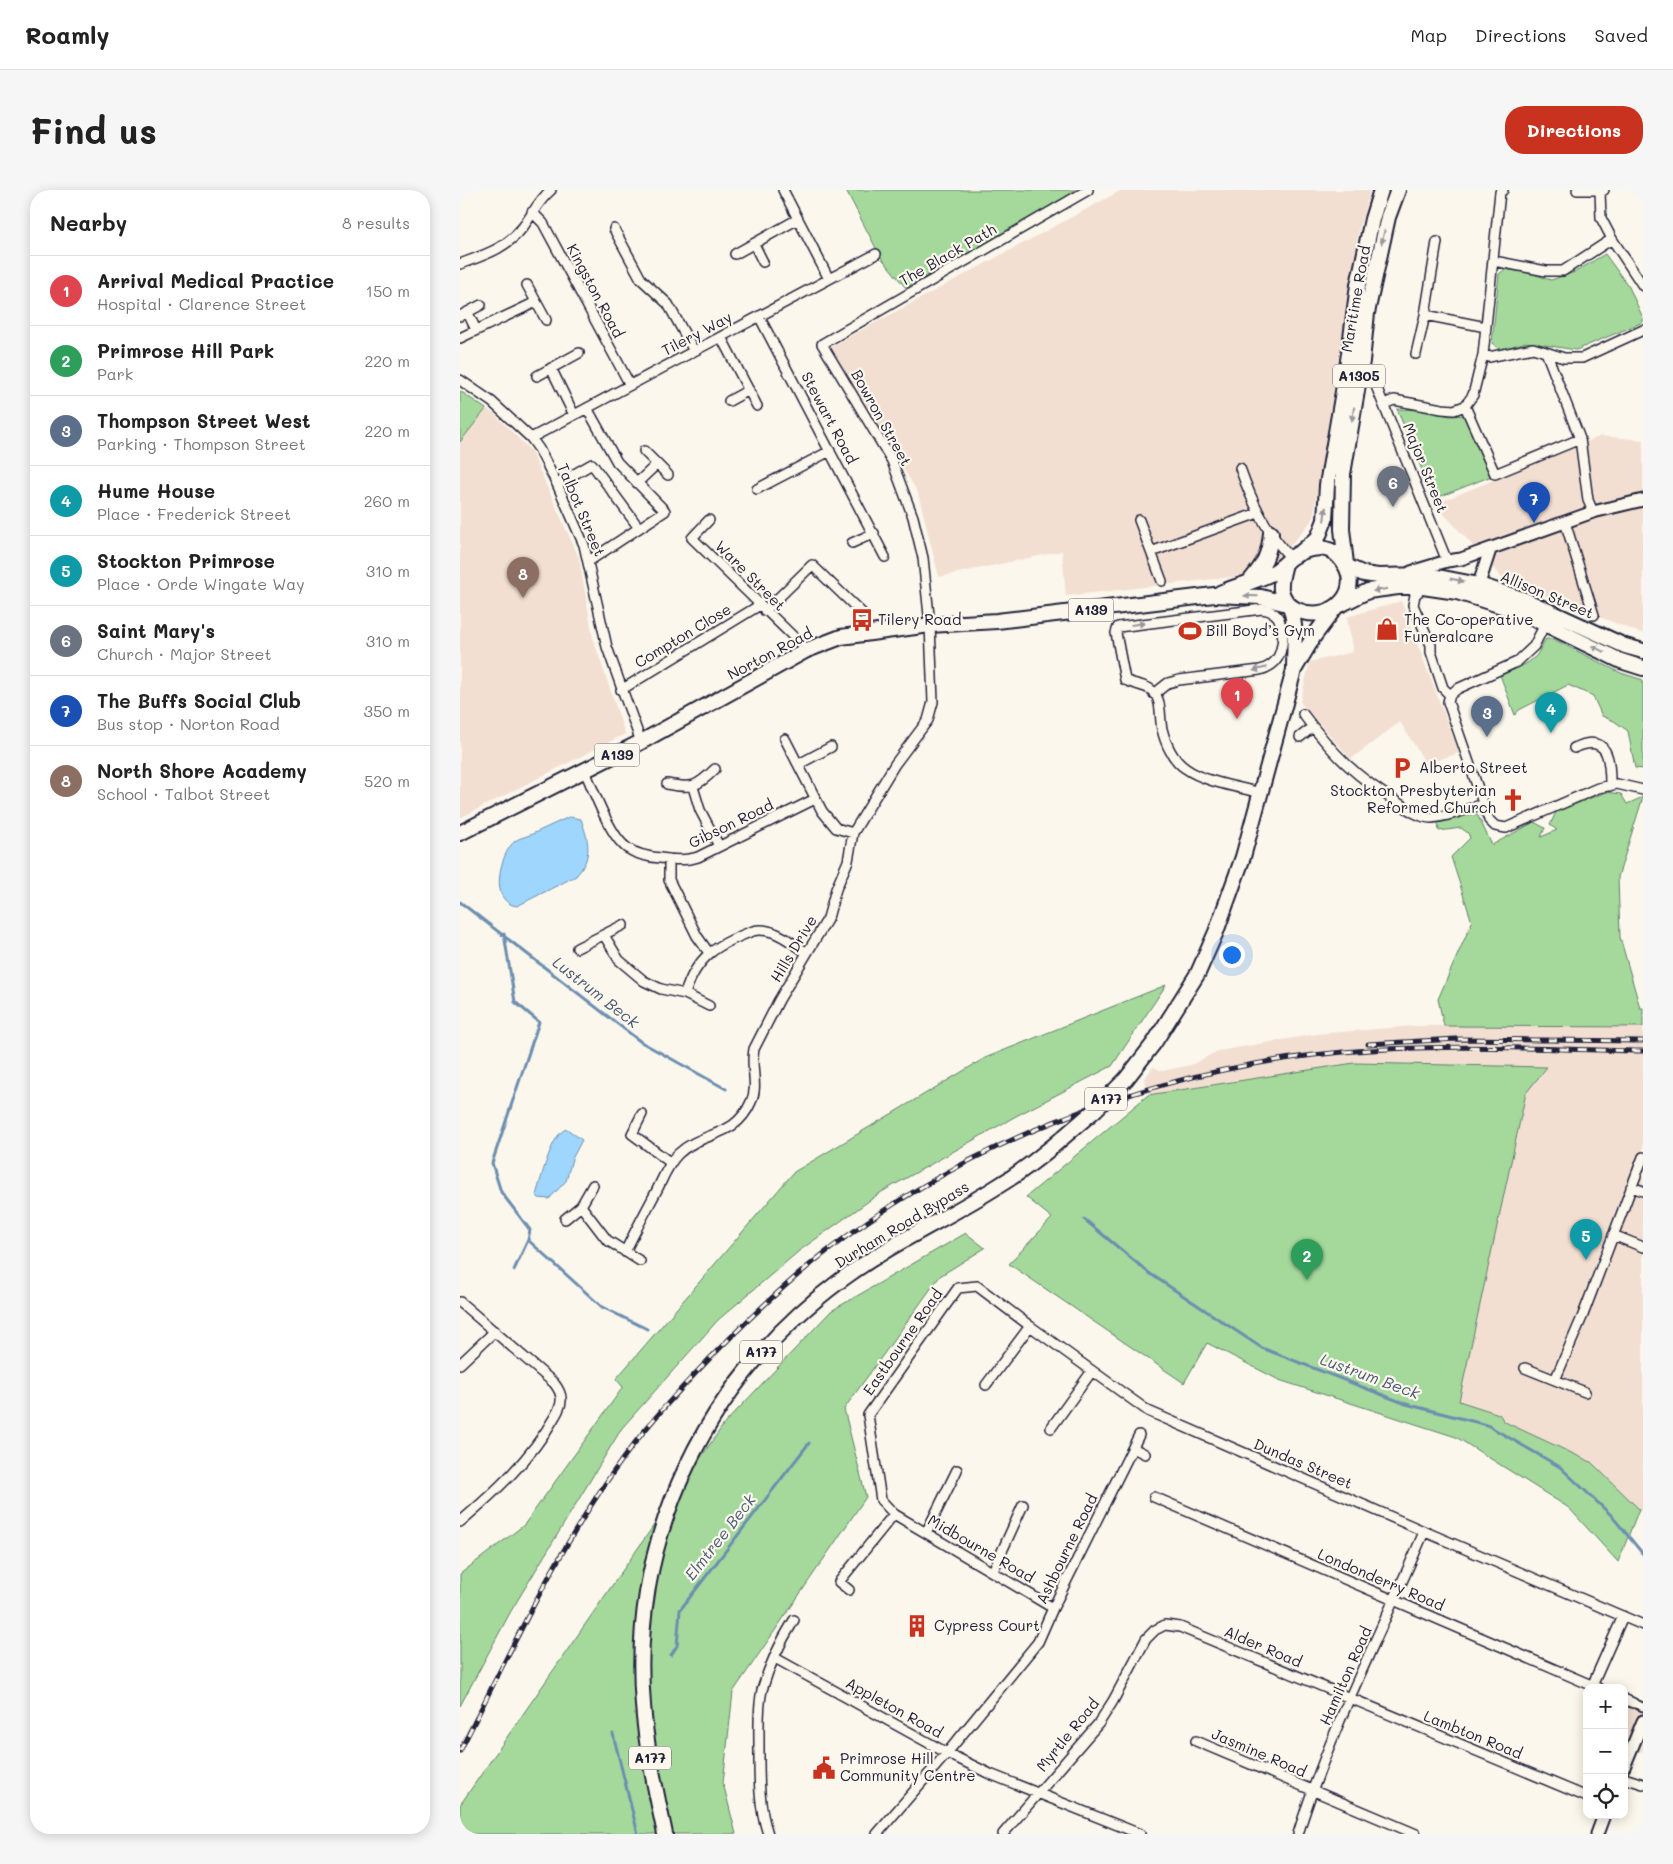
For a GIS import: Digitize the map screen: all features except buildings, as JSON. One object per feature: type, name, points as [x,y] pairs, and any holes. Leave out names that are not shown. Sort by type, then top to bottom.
[{"type":"main road","name":"Maritime Road","points":[[1292,558],[1318,538],[1325,520],[1327,485],[1347,368],[1358,286],[1371,225],[1381,190]]},
{"type":"main road","name":"Maritime Road","points":[[1347,566],[1342,529],[1343,474],[1362,361],[1367,313],[1388,217],[1398,190]]},
{"type":"main road","points":[[1250,582],[1266,559],[1270,549],[1271,533]]},
{"type":"main road","name":"Norton Road","points":[[1214,595],[1272,574],[1292,558],[1314,548],[1324,548],[1335,552],[1347,566]]},
{"type":"main road","points":[[1289,605],[1281,591],[1281,579],[1292,558]]},
{"type":"main road","points":[[1337,607],[1348,590],[1351,577],[1347,566]]},
{"type":"main road","name":"Allison Street","points":[[1347,566],[1364,574],[1378,576],[1428,575],[1477,591],[1621,661],[1643,668]]},
{"type":"main road","name":"Allison Street","points":[[1337,607],[1368,592],[1398,587],[1477,591],[1525,600],[1625,646],[1643,651]]},
{"type":"main road","name":"Norton Road","points":[[460,832],[585,772],[807,650],[841,637],[1214,595],[1261,597],[1289,605],[1305,613],[1318,614],[1337,607]]},
{"type":"main road","name":"A177","points":[[1262,793],[1294,670],[1294,618],[1289,605]]},
{"type":"main road","name":"A177","points":[[1294,670],[1314,636],[1337,607]]},
{"type":"main road","name":"Durham Road Bypass","points":[[665,1834],[650,1757],[643,1702],[642,1647],[645,1607],[652,1565],[662,1530],[685,1469],[700,1440],[733,1387],[753,1362],[793,1320],[818,1298],[868,1261],[995,1188],[1052,1147],[1126,1079],[1154,1043],[1198,972],[1216,932],[1243,857],[1262,793]]},
{"type":"street","points":[[460,264],[479,258],[506,245],[523,227],[532,212],[550,190]]},
{"type":"street","points":[[783,190],[829,279]]},
{"type":"street","name":"The Black Path","points":[[822,344],[1088,190]]},
{"type":"street","points":[[1384,404],[1394,400],[1454,410],[1465,406],[1473,395],[1483,355],[1500,192],[1503,190]]},
{"type":"street","points":[[1577,190],[1604,190]]},
{"type":"street","points":[[1600,190],[1601,218],[1612,239],[1643,285]]},
{"type":"street","name":"Kingston Road","points":[[532,212],[542,223],[630,385]]},
{"type":"street","points":[[735,254],[798,219]]},
{"type":"street","points":[[614,229],[640,279],[668,304],[694,351]]},
{"type":"street","points":[[1494,261],[1546,271],[1563,272],[1612,239]]},
{"type":"street","points":[[1416,354],[1425,315],[1437,242]]},
{"type":"street","points":[[754,244],[763,262]]},
{"type":"street","name":"Tilery Way","points":[[531,438],[876,254]]},
{"type":"street","points":[[527,285],[546,320]]},
{"type":"street","points":[[460,338],[536,302]]},
{"type":"street","points":[[476,330],[464,314],[481,305]]},
{"type":"street","points":[[1425,315],[1486,327]]},
{"type":"street","name":"Stewart Road","points":[[759,316],[885,556]]},
{"type":"street","points":[[1483,355],[1489,358],[1532,348],[1564,358],[1582,358],[1643,330]]},
{"type":"street","points":[[721,336],[757,406]]},
{"type":"street","name":"Bowron Street","points":[[822,344],[892,461],[913,517],[923,558],[930,626]]},
{"type":"street","points":[[1546,352],[1580,439],[1588,500],[1593,512]]},
{"type":"street","points":[[537,376],[579,353]]},
{"type":"street","points":[[551,368],[574,415]]},
{"type":"street","name":"Talbot Street","points":[[460,380],[492,402],[531,438],[558,484],[584,545],[589,561],[606,647],[641,742]]},
{"type":"street","name":"Major Street","points":[[1376,386],[1447,561]]},
{"type":"street","points":[[729,401],[749,390]]},
{"type":"street","points":[[1465,406],[1495,474],[1580,439]]},
{"type":"street","points":[[587,408],[616,462],[665,511],[589,561]]},
{"type":"street","points":[[644,451],[668,474]]},
{"type":"street","points":[[758,489],[830,451]]},
{"type":"street","points":[[558,484],[592,464],[639,528]]},
{"type":"street","points":[[637,483],[657,464]]},
{"type":"street","points":[[1240,468],[1258,513],[1278,544],[1292,558]]},
{"type":"street","points":[[1400,575],[1490,550],[1593,512],[1643,500]]},
{"type":"street","points":[[1152,552],[1258,513]]},
{"type":"street","name":"Ware Street","points":[[709,520],[692,538],[807,650]]},
{"type":"street","points":[[1140,520],[1162,581]]},
{"type":"street","points":[[1565,522],[1594,615]]},
{"type":"street","points":[[852,543],[874,534]]},
{"type":"street","points":[[1477,591],[1490,550]]},
{"type":"street","points":[[763,608],[812,565],[862,614]]},
{"type":"street","points":[[1423,587],[1415,596],[1413,605],[1431,645],[1431,652],[1443,688],[1450,695]]},
{"type":"street","name":"Compton Close","points":[[621,690],[763,608]]},
{"type":"street","points":[[1154,694],[1168,683],[1179,680],[1260,670],[1271,666],[1278,658],[1282,648],[1282,632],[1280,621],[1276,615],[1270,610],[1262,609],[1118,627],[1116,633],[1125,680],[1150,689],[1154,694],[1159,705],[1162,729],[1170,751],[1183,767],[1198,776],[1262,793]]},
{"type":"street","points":[[1546,624],[1534,646],[1516,662],[1457,688],[1450,695],[1448,702],[1489,820],[1495,826],[1506,828],[1598,788],[1617,784],[1643,790]]},
{"type":"street","name":"Hills Drive","points":[[625,1252],[671,1163],[687,1147],[734,1126],[741,1120],[752,1100],[754,1091],[752,1058],[754,1050],[771,1014],[831,912],[836,889],[848,861],[853,833],[889,772],[930,715],[934,694],[930,626]]},
{"type":"street","points":[[1303,714],[1327,745],[1348,767],[1371,786],[1414,812],[1429,818],[1447,816],[1483,804]]},
{"type":"street","points":[[1300,738],[1313,727]]},
{"type":"street","points":[[785,740],[815,798],[832,824],[836,828],[853,833]]},
{"type":"street","points":[[1574,748],[1586,743],[1597,744],[1605,750],[1610,762],[1610,786]]},
{"type":"street","points":[[799,764],[831,747]]},
{"type":"street","points":[[667,784],[693,787],[701,783],[715,769]]},
{"type":"street","name":"Gibson Road","points":[[585,772],[612,830],[622,844],[639,854],[669,860],[692,859],[815,798]]},
{"type":"street","points":[[693,787],[700,810],[719,846]]},
{"type":"street","points":[[669,860],[669,880],[697,936],[709,952]]},
{"type":"street","points":[[577,948],[623,925]]},
{"type":"street","points":[[685,994],[695,970],[709,952],[746,933],[759,930],[776,934],[808,953]]},
{"type":"street","points":[[604,934],[619,960],[644,981],[661,989],[685,994],[709,1006]]},
{"type":"street","points":[[642,1114],[632,1134],[671,1163]]},
{"type":"street","points":[[1555,1380],[1583,1316],[1643,1157]]},
{"type":"street","points":[[565,1219],[581,1206],[593,1186]]},
{"type":"street","points":[[1631,1187],[1643,1191]]},
{"type":"street","points":[[581,1206],[606,1240],[640,1261]]},
{"type":"street","points":[[1612,1236],[1643,1248]]},
{"type":"street","name":"Dundas Street","points":[[977,1286],[1148,1411],[1424,1532],[1643,1625]]},
{"type":"street","name":"Eastbourne Road","points":[[894,1514],[881,1500],[868,1415],[958,1288],[977,1286]]},
{"type":"street","points":[[460,1302],[554,1383],[560,1392],[562,1402],[547,1430],[527,1456],[486,1501],[460,1522]]},
{"type":"street","points":[[986,1385],[1030,1326]]},
{"type":"street","points":[[460,1364],[495,1331]]},
{"type":"street","points":[[1524,1368],[1585,1392]]},
{"type":"street","points":[[1051,1428],[1092,1371]]},
{"type":"street","name":"Ashbourne Road","points":[[876,1834],[947,1753],[1038,1642],[1139,1435]]},
{"type":"street","points":[[1133,1448],[1145,1454]]},
{"type":"street","points":[[926,1534],[957,1470]]},
{"type":"street","name":"Londonderry Road","points":[[1154,1497],[1588,1684]]},
{"type":"street","points":[[993,1571],[1023,1504]]},
{"type":"street","points":[[849,1590],[839,1582],[894,1514]]},
{"type":"street","name":"Midbourne Road","points":[[894,1514],[1053,1608]]},
{"type":"street","name":"Hamilton Road","points":[[1298,1834],[1311,1791],[1424,1532]]},
{"type":"street","points":[[1596,1684],[1623,1616]]},
{"type":"street","points":[[768,1834],[764,1823],[758,1783],[759,1715],[762,1690],[794,1620]]},
{"type":"street","name":"Alder Road","points":[[1165,1625],[1180,1627],[1350,1698]]},
{"type":"street","name":"Myrtle Road","points":[[1002,1834],[1098,1723],[1113,1701],[1146,1639],[1155,1630],[1165,1625]]},
{"type":"street","name":"Appleton Road","points":[[775,1658],[947,1753],[990,1774],[1127,1832],[1140,1834]]},
{"type":"street","name":"Lambton Road","points":[[1350,1698],[1583,1795]]},
{"type":"street","points":[[1628,1701],[1643,1707]]},
{"type":"street","points":[[1628,1757],[1643,1721]]},
{"type":"street","name":"Jasmine Road","points":[[1196,1741],[1416,1834]]},
{"type":"street","points":[[1628,1779],[1643,1784]]},
{"type":"street","points":[[1597,1834],[1603,1819]]},
{"type":"shaded area","points":[[1122,190],[1370,190],[1359,229],[1313,519],[1267,573],[1066,596],[1062,551],[939,577],[918,493],[830,347]]},
{"type":"shaded area","points":[[486,409],[493,413],[531,451],[579,558],[593,638],[625,734],[460,818],[460,442]]},
{"type":"shaded area","points":[[1601,436],[1643,440],[1643,634],[1503,579],[1435,504]]},
{"type":"shaded area","points":[[1401,601],[1459,753],[1426,764],[1400,722],[1351,759],[1300,702],[1310,662],[1353,652],[1347,617]]},
{"type":"shaded area","points":[[1539,1025],[1643,1027],[1643,1513],[1591,1462],[1509,1424],[1499,1414],[1459,1401],[1526,1093],[1546,1067],[1354,1063],[1148,1095],[1144,1079],[1153,1067],[1162,1071],[1191,1065],[1218,1051],[1317,1034],[1413,1026]]},
{"type":"shaded area","points":[[1628,1703],[1643,1710],[1643,1752],[1628,1750]]},
{"type":"green space","points":[[846,190],[1079,190],[906,288],[880,256]]},
{"type":"green space","points":[[1605,254],[1629,287],[1643,322],[1576,350],[1526,342],[1500,350],[1492,343],[1499,274],[1505,269],[1533,274],[1551,280],[1575,272]]},
{"type":"green space","points":[[460,391],[486,409],[460,442]]},
{"type":"green space","points":[[1397,409],[1421,410],[1450,416],[1467,415],[1494,475],[1434,499]]},
{"type":"green space","points":[[1546,639],[1553,639],[1621,673],[1643,680],[1643,769],[1635,768],[1628,731],[1614,721],[1602,716],[1593,696],[1568,685],[1519,710],[1515,715],[1500,675],[1532,659]]},
{"type":"green space","points":[[1606,792],[1621,794],[1627,804],[1643,797],[1618,877],[1620,937],[1640,1008],[1643,1008],[1643,1027],[1444,1026],[1438,999],[1472,922],[1451,857],[1470,838],[1468,833],[1461,828],[1439,831],[1438,823],[1453,817],[1474,814],[1478,816],[1492,845],[1534,822],[1545,828],[1541,837],[1557,830],[1550,825],[1556,812]]},
{"type":"green space","points":[[1166,985],[1112,1066],[1016,1116],[880,1193],[799,1251],[718,1320],[622,1428],[511,1611],[460,1706],[460,1574],[524,1525],[623,1387],[616,1379],[794,1172],[985,1058]]},
{"type":"green space","points":[[1354,1063],[1547,1067],[1526,1093],[1459,1401],[1499,1414],[1509,1424],[1591,1462],[1639,1509],[1618,1562],[1569,1508],[1456,1437],[1279,1380],[1207,1343],[1184,1383],[1009,1264],[1052,1218],[1026,1197],[1148,1095]]},
{"type":"green space","points":[[966,1233],[985,1248],[940,1276],[844,1409],[866,1497],[733,1692],[723,1783],[736,1834],[460,1834],[460,1805],[724,1424],[831,1311]]},
{"type":"water","points":[[569,817],[581,819],[586,835],[587,856],[581,869],[576,876],[517,906],[508,903],[502,896],[500,877],[501,866],[510,847],[518,839]]},
{"type":"water","points":[[567,1129],[582,1140],[572,1159],[566,1181],[549,1199],[539,1198],[536,1195],[552,1147],[562,1132]]},
{"type":"waterway","name":"Lustrum Beck","points":[[460,902],[641,1042],[726,1089]]},
{"type":"waterway","points":[[504,934],[515,1002],[539,1022],[492,1163],[501,1192],[530,1230],[528,1240],[514,1270]]},
{"type":"waterway","name":"Lustrum Beck","points":[[1084,1219],[1149,1273],[1262,1348],[1406,1404],[1487,1425],[1560,1467],[1611,1515],[1643,1554]]},
{"type":"waterway","name":"Elmtree Beck","points":[[528,1240],[602,1307],[647,1329]]},
{"type":"waterway","name":"Elmtree Beck","points":[[671,1655],[677,1646],[680,1610],[809,1443]]},
{"type":"waterway","name":"Elmtree Beck","points":[[613,1734],[638,1834]]},
{"type":"railway","points":[[1368,1044],[1456,1039],[1643,1041]]},
{"type":"railway","points":[[460,1751],[516,1638],[556,1563],[600,1491],[648,1426],[714,1354],[798,1275],[876,1216],[933,1180],[993,1149],[1054,1122],[1118,1099],[1183,1080],[1248,1065],[1354,1051],[1437,1047],[1643,1051]]},
{"type":"place","name":"Saint Mary's","points":[[1393,507]]},
{"type":"place","name":"The Buffs Social Club","points":[[1534,523]]},
{"type":"place","name":"North Shore Academy","points":[[523,598]]},
{"type":"place","name":"Tilery Road","points":[[862,620]]},
{"type":"place","name":"The Co-operative Funeralcare","points":[[1387,629]]},
{"type":"place","name":"Bill Boyd’s Gym","points":[[1190,631]]},
{"type":"place","name":"Arrival Medical Practice","points":[[1237,719]]},
{"type":"place","name":"Hume House","points":[[1551,733]]},
{"type":"place","name":"Thompson Street West","points":[[1487,737]]},
{"type":"place","name":"Alberto Street","points":[[1402,768]]},
{"type":"place","name":"Stockton Presbyterian Reformed Church","points":[[1513,800]]},
{"type":"place","name":"Stockton Primrose","points":[[1586,1260]]},
{"type":"place","name":"Primrose Hill Park","points":[[1307,1280]]},
{"type":"place","name":"Cypress Court","points":[[917,1626]]},
{"type":"place","name":"Primrose Hill Community Centre","points":[[824,1768]]}]
